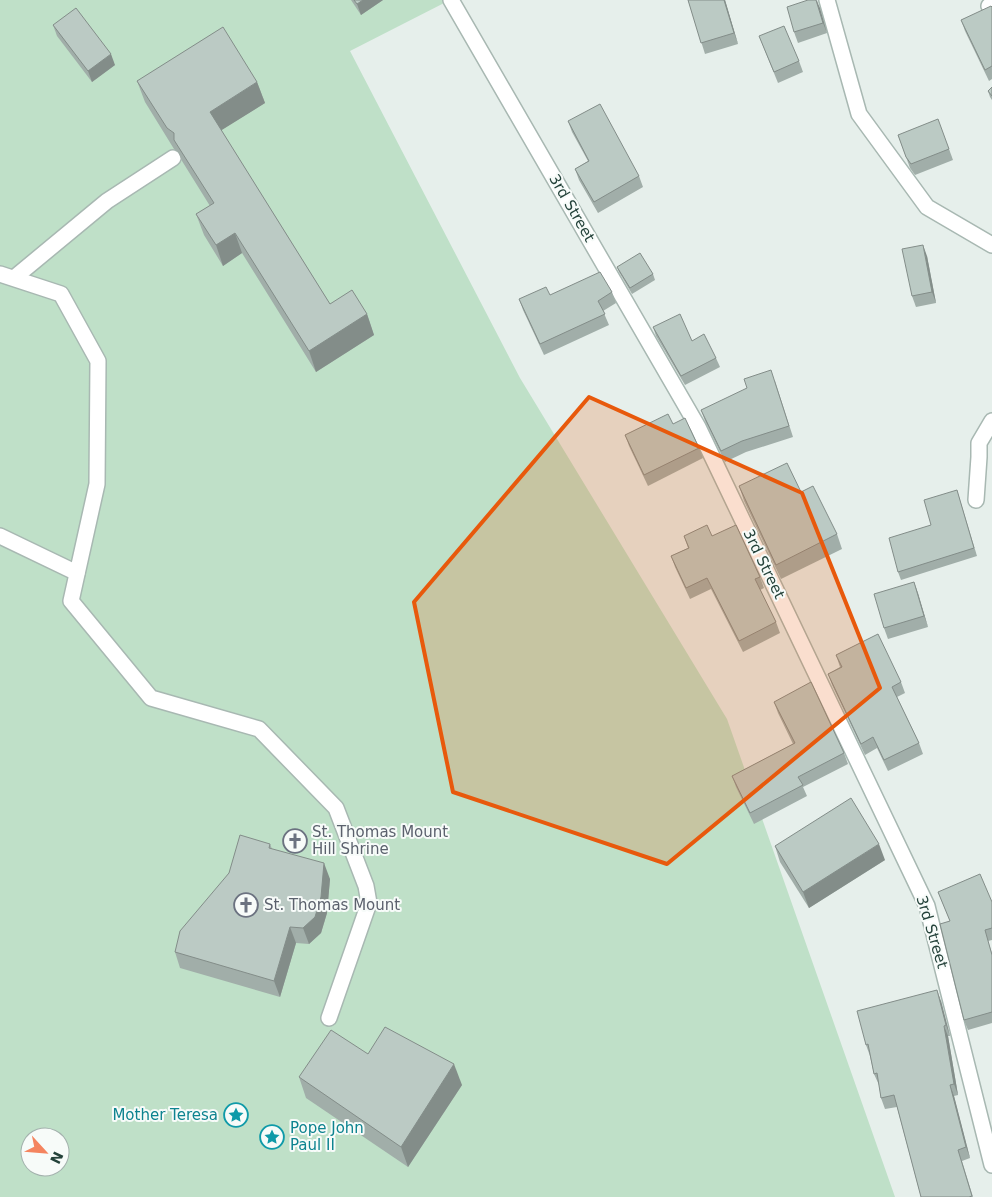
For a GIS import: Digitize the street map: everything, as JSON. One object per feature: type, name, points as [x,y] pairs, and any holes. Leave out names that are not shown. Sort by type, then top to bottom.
[{"type":"street","name":"3rd Street","points":[[451,0],[698,427],[927,906],[992,1165]]},
{"type":"street","points":[[827,0],[858,114],[927,208],[992,245]]},
{"type":"street","points":[[7,276],[107,201],[173,158]]},
{"type":"street","points":[[7,276],[61,294],[98,360],[97,484],[71,601],[151,698],[259,729],[336,808],[366,886],[369,903],[329,1018]]},
{"type":"street","points":[[976,500],[979,443],[992,421]]},
{"type":"street","points":[[0,536],[77,573]]},
{"type":"highlighted area","points":[[589,397],[802,493],[880,688],[667,864],[453,792],[414,602]]},
{"type":"green space","name":"St. Thomas Mount","points":[[0,0],[450,0],[350,51],[520,378],[727,719],[895,1197],[0,1197]]},
{"type":"building","points":[[354,0],[363,0],[357,4]]},
{"type":"building","points":[[688,0],[724,0],[734,33],[701,43]]},
{"type":"building","points":[[808,0],[816,0],[823,23],[794,32],[787,7]]},
{"type":"building","points":[[991,6],[992,66],[985,70],[961,20]]},
{"type":"building","points":[[76,8],[111,54],[88,71],[53,25]]},
{"type":"building","points":[[784,26],[799,61],[774,72],[759,36]]},
{"type":"building","points":[[223,27],[257,82],[210,112],[330,304],[352,290],[367,314],[309,351],[235,233],[216,245],[196,214],[214,203],[174,140],[174,133],[167,128],[137,81]]},
{"type":"building","points":[[992,87],[992,96],[988,91]]},
{"type":"building","points":[[600,104],[639,176],[594,202],[575,169],[589,161],[568,121]]},
{"type":"building","points":[[938,119],[949,149],[911,164],[906,157],[898,135]]},
{"type":"building","points":[[923,245],[932,292],[912,296],[902,249]]},
{"type":"building","points":[[640,253],[653,274],[630,288],[617,267]]},
{"type":"building","points":[[600,272],[612,292],[598,301],[605,314],[540,344],[519,299],[546,287],[550,295]]},
{"type":"building","points":[[680,314],[692,341],[704,334],[716,358],[681,376],[653,327]]},
{"type":"building","points":[[771,370],[789,426],[742,441],[721,451],[701,410],[747,388],[744,379]]},
{"type":"building","points":[[668,414],[673,424],[685,418],[699,448],[644,475],[625,435]]},
{"type":"building","points":[[787,463],[801,492],[813,486],[837,534],[776,565],[739,486]]},
{"type":"building","points":[[957,490],[974,548],[898,572],[889,538],[931,525],[924,500]]},
{"type":"building","points":[[707,525],[712,536],[736,525],[760,577],[755,579],[776,622],[739,641],[707,578],[686,588],[671,556],[689,548],[684,536]]},
{"type":"building","points":[[914,582],[924,616],[884,628],[874,594]]},
{"type":"building","points":[[878,634],[901,682],[892,687],[919,743],[884,760],[873,737],[861,744],[828,674],[842,667],[836,655]]},
{"type":"building","points":[[811,682],[844,753],[798,777],[803,785],[750,813],[732,776],[795,743],[774,702]]},
{"type":"building","points":[[851,798],[879,844],[803,892],[775,846]]},
{"type":"building","points":[[240,835],[270,844],[269,848],[324,863],[321,897],[315,917],[303,928],[290,927],[274,981],[175,952],[180,931],[229,873]]},
{"type":"building","points":[[980,874],[992,902],[992,928],[985,930],[992,955],[992,1012],[964,1020],[940,924],[950,921],[938,892]]},
{"type":"building","points":[[937,990],[946,1025],[944,1026],[954,1084],[950,1085],[966,1147],[958,1150],[972,1196],[969,1197],[921,1197],[894,1095],[881,1098],[877,1073],[874,1074],[868,1044],[866,1045],[857,1011]]},
{"type":"building","points":[[385,1027],[454,1064],[401,1147],[299,1077],[331,1030],[368,1054]]},
{"type":"place","name":"St. Thomas Mount Hill Shrine","points":[[295,841]]},
{"type":"place","name":"St. Thomas Mount","points":[[246,905]]},
{"type":"place","name":"Mother Teresa","points":[[236,1115]]},
{"type":"place","name":"Pope John Paul II","points":[[272,1137]]}]
